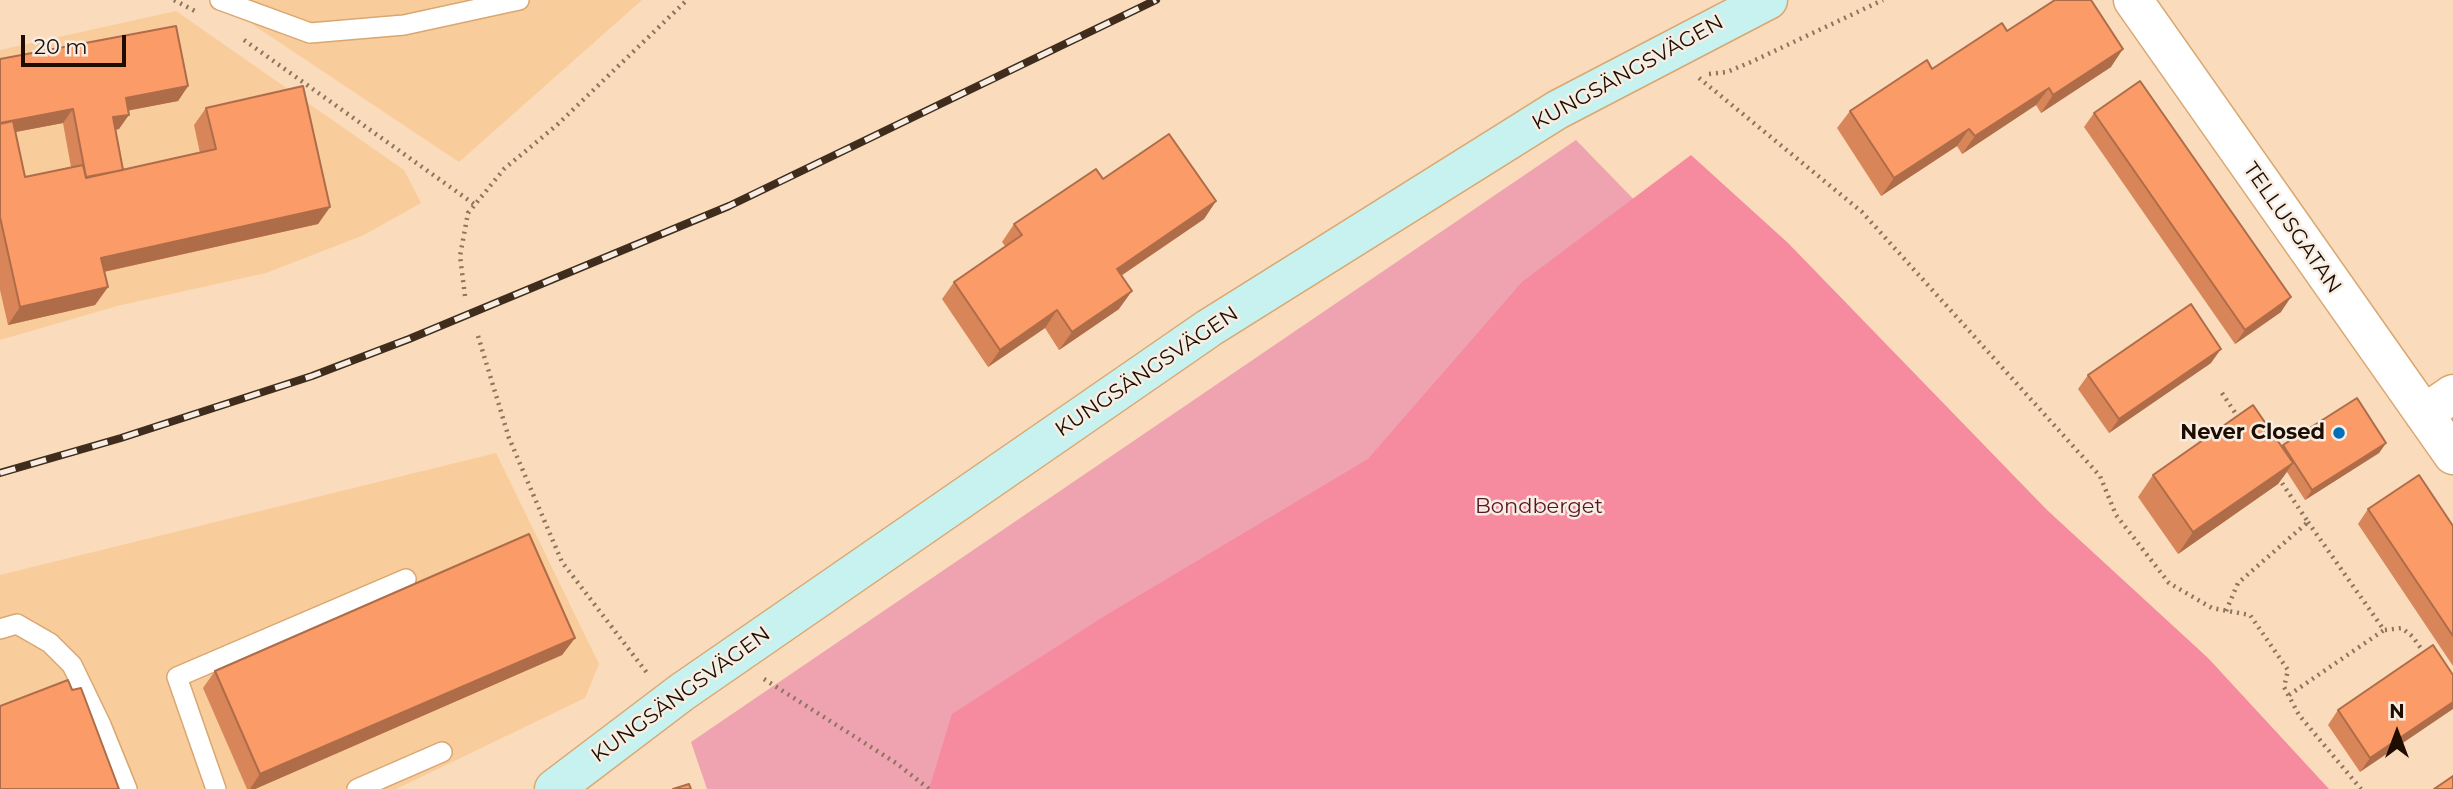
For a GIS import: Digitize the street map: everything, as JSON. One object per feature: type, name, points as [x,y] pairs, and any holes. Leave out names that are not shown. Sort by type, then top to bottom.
[{"type":"street","name":"KUNGSÄNGSVÄGEN","points":[[554,789],[668,702],[1209,328],[1557,110],[1768,0]]},
{"type":"street","name":"TELLUSGATAN","points":[[2133,0],[2439,404],[2453,456]]},
{"type":"lane","points":[[220,0],[310,33],[404,25],[519,0]]},
{"type":"lane","points":[[216,789],[177,677],[406,579]]},
{"type":"lane","points":[[0,629],[17,624],[50,643],[72,665],[101,724],[127,789]]},
{"type":"lane","points":[[357,789],[442,751]]},
{"type":"path","points":[[174,0],[197,12]]},
{"type":"path","points":[[465,296],[460,256],[468,213],[474,204],[504,169],[557,125],[687,0]]},
{"type":"path","points":[[1883,0],[1727,72],[1696,76],[1862,212],[2100,476],[2116,516],[2169,583],[2212,608],[2250,615],[2288,670],[2284,687],[2299,715],[2361,789]]},
{"type":"path","points":[[242,38],[474,204]]},
{"type":"path","points":[[478,336],[509,438],[562,562],[668,702]]},
{"type":"path","points":[[2222,393],[2244,425]]},
{"type":"path","points":[[2272,468],[2384,630]]},
{"type":"path","points":[[2226,611],[2238,583],[2308,522]]},
{"type":"path","points":[[2289,695],[2384,630],[2402,628],[2413,637],[2433,666]]},
{"type":"path","points":[[764,679],[895,763],[929,789]]},
{"type":"shaded area","points":[[216,0],[642,0],[459,162]]},
{"type":"shaded area","points":[[176,11],[404,170],[421,203],[364,235],[266,273],[117,306],[0,340],[0,50]]},
{"type":"shaded area","points":[[496,453],[599,664],[585,698],[396,789],[0,789],[0,575]]},
{"type":"green space","name":"Bondberget","points":[[1576,140],[2207,789],[707,789],[691,742]]},
{"type":"green space","name":"Bondberget","points":[[1691,155],[1788,243],[2047,510],[2208,658],[2329,789],[929,789],[952,714],[1103,617],[1368,459],[1522,282]]},
{"type":"building","points":[[2055,0],[2091,0],[2123,49],[2053,95],[2049,88],[1975,136],[1969,129],[1894,178],[1850,111],[1927,60],[1932,69],[2002,23],[2007,31]]},
{"type":"building","points":[[176,26],[188,86],[126,98],[129,115],[113,117],[123,170],[86,177],[73,109],[0,123],[0,59]]},
{"type":"building","points":[[2140,81],[2291,297],[2245,330],[2094,113]]},
{"type":"building","points":[[303,86],[330,207],[101,258],[108,287],[20,307],[0,217],[0,124],[13,121],[25,177],[83,165],[86,178],[216,149],[206,108]]},
{"type":"building","points":[[1169,134],[1216,201],[1117,269],[1132,291],[1072,332],[1057,310],[1000,350],[954,282],[1022,235],[1014,224],[1096,169],[1103,179]]},
{"type":"building","points":[[2191,304],[2221,349],[2119,419],[2088,375]]},
{"type":"building","points":[[2357,398],[2386,443],[2312,490],[2283,445]]},
{"type":"building","points":[[2253,405],[2293,463],[2193,532],[2153,475]]},
{"type":"building","points":[[2419,475],[2453,526],[2453,636],[2368,509]]},
{"type":"building","points":[[529,534],[575,638],[260,774],[215,671]]},
{"type":"building","points":[[2433,645],[2453,675],[2453,702],[2370,758],[2338,710]]},
{"type":"building","points":[[68,680],[72,690],[81,688],[119,789],[0,789],[0,706]]},
{"type":"building","points":[[2453,776],[2453,789],[2434,789]]},
{"type":"building","points":[[689,784],[691,789],[673,789]]},
{"type":"railway","points":[[0,473],[121,438],[312,376],[409,339],[729,206],[1156,0]]},
{"type":"place","name":"Never Closed","points":[[2339,433]]}]
